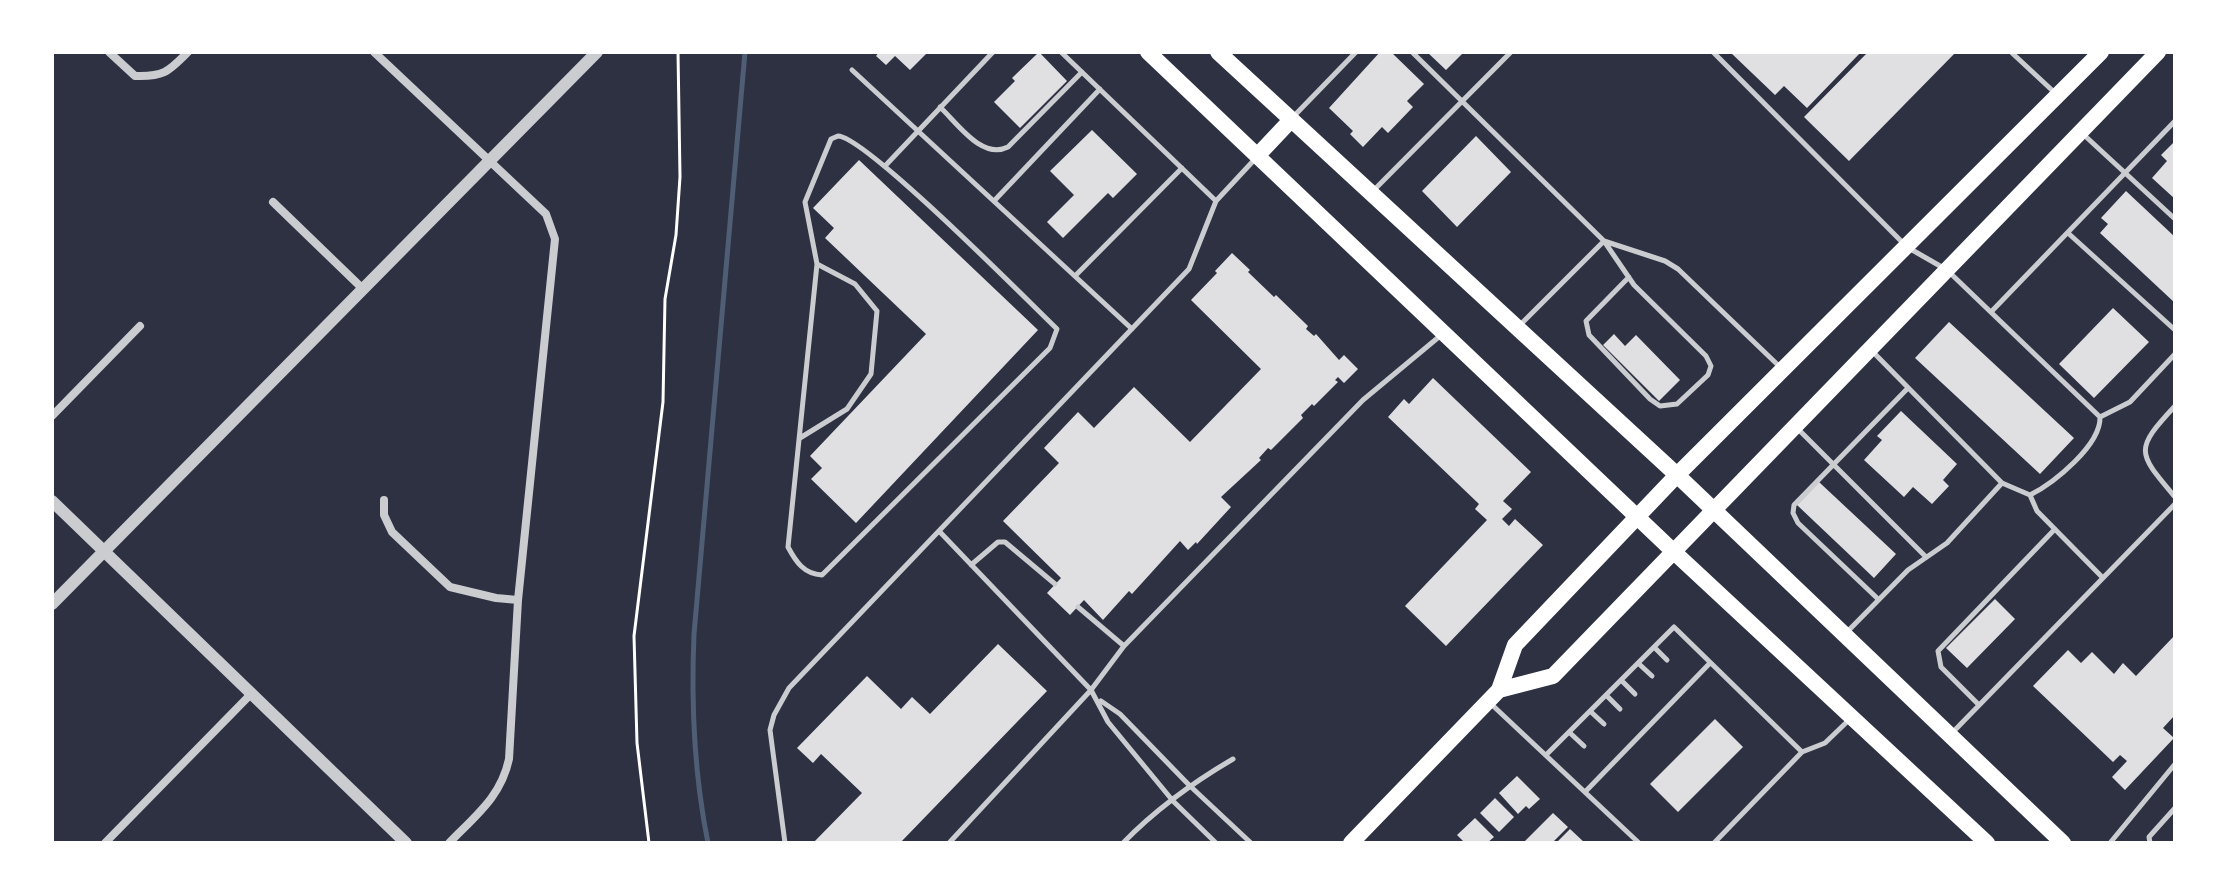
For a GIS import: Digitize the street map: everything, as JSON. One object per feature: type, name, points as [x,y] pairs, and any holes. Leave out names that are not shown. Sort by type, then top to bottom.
[{"type":"main road","points":[[1148,52],[1674,552],[1987,843]]},
{"type":"main road","points":[[1218,52],[1677,475],[2063,843]]},
{"type":"main road","points":[[1351,843],[1494,696],[1515,645],[1677,475],[2101,52]]},
{"type":"main road","points":[[1494,696],[1553,676],[2158,52]]},
{"type":"main road","points":[[1258,155],[1291,120]]},
{"type":"street","points":[[109,52],[135,76],[155,76],[168,72],[188,52]]},
{"type":"street","points":[[374,52],[546,214],[555,239],[518,600],[515,696],[505,778],[498,791],[449,843]]},
{"type":"street","points":[[52,604],[597,52]]},
{"type":"street","points":[[273,202],[363,289]]},
{"type":"street","points":[[52,416],[140,326]]},
{"type":"street","points":[[384,500],[384,515],[392,532],[450,587],[518,600]]},
{"type":"street","points":[[52,501],[406,843]]},
{"type":"street","points":[[106,843],[251,694]]},
{"type":"lane","points":[[885,166],[993,52]]},
{"type":"lane","points":[[1061,52],[1216,201]]},
{"type":"lane","points":[[1291,120],[1356,52]]},
{"type":"lane","points":[[1412,52],[1604,241],[1629,277],[1706,356],[1711,366],[1708,375],[1677,404],[1660,406],[1650,399],[1589,335],[1586,321],[1629,277]]},
{"type":"lane","points":[[1372,193],[1511,52]]},
{"type":"lane","points":[[1713,52],[1907,247],[1947,270],[2100,417]]},
{"type":"lane","points":[[2011,52],[2057,96]]},
{"type":"lane","points":[[852,70],[1132,329]]},
{"type":"lane","points":[[940,107],[985,149],[1000,151],[1008,147],[1082,72]]},
{"type":"lane","points":[[994,201],[1100,89]]},
{"type":"lane","points":[[1991,312],[2175,121]]},
{"type":"lane","points":[[2080,132],[2175,219]]},
{"type":"lane","points":[[846,136],[885,166],[1057,329],[1056,336],[1050,348],[822,575],[812,574],[795,560],[788,547],[817,264],[805,202],[831,139],[846,136]]},
{"type":"lane","points":[[785,843],[770,730],[774,715],[789,688],[1189,269],[1216,201],[1258,155]]},
{"type":"lane","points":[[1075,276],[1182,168]]},
{"type":"lane","points":[[2068,233],[2175,330]]},
{"type":"lane","points":[[1518,327],[1604,241]]},
{"type":"lane","points":[[1604,241],[1665,261],[1678,269],[1783,370]]},
{"type":"lane","points":[[799,439],[847,409],[871,374],[877,311],[855,284],[817,264]]},
{"type":"lane","points":[[949,843],[1091,690],[1124,646],[1363,400],[1444,333]]},
{"type":"lane","points":[[1870,350],[2002,483],[2030,495],[2037,511],[2103,578]]},
{"type":"lane","points":[[2100,417],[2130,402],[2175,354]]},
{"type":"lane","points":[[1877,598],[1798,523],[1793,513],[1794,505],[1908,388]]},
{"type":"lane","points":[[2175,406],[2149,433],[2145,448],[2145,455],[2154,471],[2175,497]]},
{"type":"lane","points":[[2030,495],[2049,485],[2096,437],[2100,417]]},
{"type":"lane","points":[[1796,427],[1926,557]]},
{"type":"lane","points":[[1844,635],[1877,598],[1908,570],[1947,543],[2002,483]]},
{"type":"lane","points":[[1950,735],[2175,504]]},
{"type":"lane","points":[[1979,705],[1941,667],[1938,651],[2055,529]]},
{"type":"lane","points":[[939,531],[1091,690],[1108,722],[1173,801],[1216,843]]},
{"type":"lane","points":[[971,565],[998,542],[1005,542],[1055,584]]},
{"type":"lane","points":[[1078,607],[1124,646]]},
{"type":"lane","points":[[1546,755],[1674,627],[1802,752]]},
{"type":"lane","points":[[1654,647],[1667,660]]},
{"type":"lane","points":[[1638,663],[1652,676]]},
{"type":"lane","points":[[1585,792],[1710,663]]},
{"type":"lane","points":[[1684,676],[1691,683]]},
{"type":"lane","points":[[1621,680],[1635,694]]},
{"type":"lane","points":[[1668,692],[1675,699]]},
{"type":"lane","points":[[1606,695],[1620,709]]},
{"type":"lane","points":[[1494,696],[1546,755],[1639,843]]},
{"type":"lane","points":[[1098,699],[1120,714],[1251,843]]},
{"type":"lane","points":[[1650,709],[1659,716]]},
{"type":"lane","points":[[1590,711],[1604,724]]},
{"type":"lane","points":[[1714,843],[1802,752],[1825,743],[1852,717]]},
{"type":"lane","points":[[1636,725],[1643,732]]},
{"type":"lane","points":[[1569,732],[1584,746]]},
{"type":"lane","points":[[1620,740],[1628,748]]},
{"type":"lane","points":[[1123,843],[1149,815],[1173,801],[1189,785],[1233,759]]},
{"type":"lane","points":[[1600,761],[1608,769]]},
{"type":"lane","points":[[2110,843],[2175,764]]},
{"type":"lane","points":[[2150,843],[2149,837],[2175,808]]},
{"type":"path","points":[[649,843],[637,743],[634,636],[663,402],[665,299],[676,235],[680,177],[678,52]]},
{"type":"building","points":[[879,52],[928,52],[910,70],[895,56],[886,65],[876,56]]},
{"type":"building","points":[[1039,52],[1067,81],[1020,128],[994,102],[1015,81],[1012,78]]},
{"type":"building","points":[[1380,52],[1391,52],[1424,84],[1407,101],[1413,107],[1388,133],[1382,127],[1363,147],[1350,134],[1353,131],[1329,108]]},
{"type":"building","points":[[1427,52],[1464,52],[1446,70]]},
{"type":"building","points":[[1730,52],[1861,52],[1807,108],[1784,86],[1775,95]]},
{"type":"building","points":[[1868,52],[1956,52],[1849,161],[1804,117]]},
{"type":"building","points":[[1092,130],[1137,174],[1113,198],[1108,193],[1063,238],[1047,222],[1074,195],[1050,171]]},
{"type":"building","points":[[1476,136],[1511,172],[1457,227],[1422,191]]},
{"type":"building","points":[[2175,141],[2175,199],[2152,178],[2167,161],[2161,155]]},
{"type":"building","points":[[859,160],[1038,330],[856,523],[811,479],[822,468],[810,456],[926,334],[825,238],[834,228],[813,208]]},
{"type":"building","points":[[2126,191],[2175,237],[2175,303],[2100,233],[2108,224],[2101,218]]},
{"type":"building","points":[[1232,253],[1339,360],[1344,355],[1358,369],[1344,383],[1338,377],[1335,380],[1338,382],[1301,415],[1303,418],[1271,450],[1268,448],[1259,458],[1261,460],[1221,497],[1231,507],[1197,544],[1188,550],[1180,541],[1132,594],[1129,591],[1103,620],[1084,600],[1070,615],[1047,593],[1061,578],[1003,521],[1059,463],[1044,448],[1078,412],[1094,428],[1134,387],[1190,442],[1261,369],[1191,300]]},
{"type":"building","points":[[2113,308],[2149,342],[2094,398],[2059,364]]},
{"type":"building","points":[[1949,322],[2074,438],[2040,474],[1915,358]]},
{"type":"building","points":[[1614,334],[1625,346],[1636,335],[1680,380],[1659,401],[1603,345]]},
{"type":"building","points":[[1433,378],[1531,472],[1503,501],[1512,509],[1502,519],[1509,526],[1515,519],[1543,545],[1446,646],[1405,606],[1487,520],[1475,509],[1479,504],[1388,417],[1404,399],[1409,404]]},
{"type":"building","points":[[1901,411],[1957,464],[1943,480],[1949,486],[1932,504],[1913,487],[1904,497],[1864,460],[1882,440],[1877,436]]},
{"type":"building","points":[[1819,482],[1896,554],[1874,578],[1797,505]]},
{"type":"building","points":[[1995,599],[2015,619],[1967,668],[1946,648]]},
{"type":"building","points":[[2175,635],[2175,715],[2163,728],[2174,738],[2125,790],[2112,777],[2127,761],[2120,755],[2113,762],[2033,686],[2068,650],[2081,663],[2092,652],[2114,674],[2123,663],[2136,676]]},
{"type":"building","points":[[998,644],[1047,691],[900,843],[813,843],[862,793],[821,754],[813,763],[797,748],[867,676],[901,709],[912,697],[930,714]]},
{"type":"building","points":[[1715,719],[1743,747],[1678,812],[1650,784]]},
{"type":"building","points":[[1517,776],[1540,799],[1518,814],[1499,793]]},
{"type":"building","points":[[1495,798],[1514,817],[1499,832],[1480,813]]},
{"type":"building","points":[[1553,813],[1568,827],[1552,843],[1523,843]]},
{"type":"building","points":[[1475,818],[1494,837],[1487,843],[1465,843],[1457,835]]},
{"type":"building","points":[[1570,829],[1585,843],[1556,843]]},
{"type":"waterway","points":[[708,843],[699,791],[695,739],[694,634],[745,52]]}]
